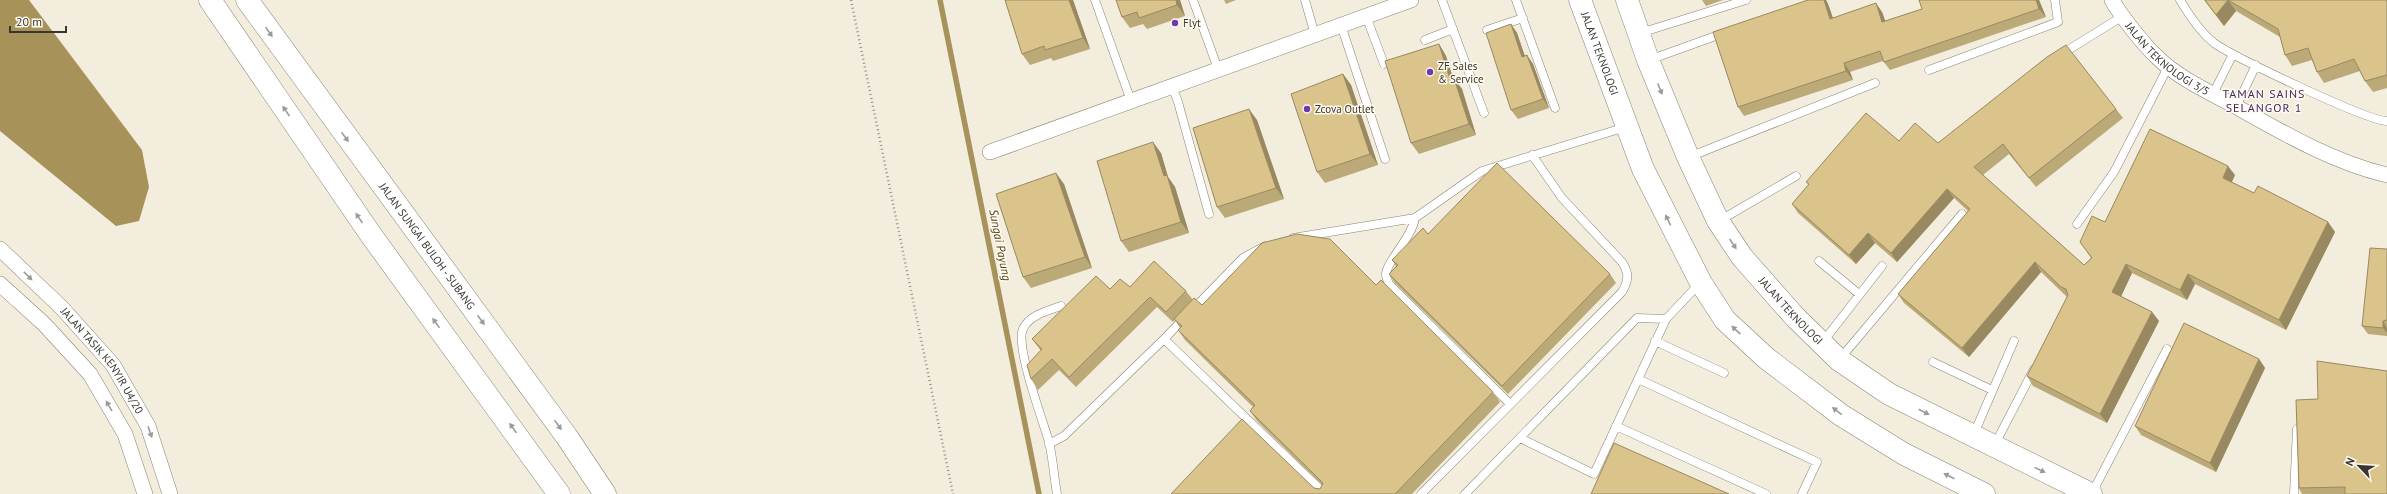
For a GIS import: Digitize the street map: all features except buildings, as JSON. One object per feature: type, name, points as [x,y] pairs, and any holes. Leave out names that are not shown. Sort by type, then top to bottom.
[{"type":"main road","points":[[210,0],[371,235],[559,494]]},
{"type":"main road","name":"JALAN SUNGAI BULOH - SUBANG","points":[[246,0],[567,437],[605,494]]},
{"type":"main road","name":"JALAN TEKNOLOGI","points":[[1580,0],[1643,169],[1701,283],[1725,320],[1766,358],[1835,410],[1904,454],[1984,494]]},
{"type":"main road","name":"JALAN TEKNOLOGI","points":[[1627,0],[1648,60],[1688,157],[1718,221],[1742,257],[1821,343],[1839,360],[1889,394],[1973,437],[2091,494]]},
{"type":"street","name":"JALAN TEKNOLOGI 3/5","points":[[2112,0],[2157,57],[2168,67],[2236,107],[2306,144],[2362,169],[2387,175]]},
{"type":"street","points":[[990,152],[1407,1]]},
{"type":"street","name":"JALAN TASIK KENYIR U4/20","points":[[0,249],[62,308],[113,365],[148,426],[170,494]]},
{"type":"street","name":"JALAN TASIK KENYIR U4/20","points":[[0,284],[44,324],[90,374],[125,434],[145,494]]},
{"type":"lane","points":[[1095,0],[1131,101]]},
{"type":"lane","points":[[1193,0],[1218,69]]},
{"type":"lane","points":[[1305,0],[1315,35]]},
{"type":"lane","points":[[1442,0],[1484,113]]},
{"type":"lane","points":[[1516,0],[1555,108]]},
{"type":"lane","points":[[1639,34],[1746,0]]},
{"type":"lane","points":[[1929,70],[2058,22],[2055,0]]},
{"type":"lane","points":[[2180,0],[2191,18],[2213,42],[2233,54],[2350,109],[2387,121]]},
{"type":"lane","points":[[1366,16],[1384,64]]},
{"type":"lane","points":[[2050,62],[2124,16]]},
{"type":"lane","points":[[1487,30],[1523,18]]},
{"type":"lane","points":[[1340,25],[1385,159]]},
{"type":"lane","points":[[1425,40],[1453,29]]},
{"type":"lane","points":[[1648,60],[1729,32]]},
{"type":"lane","points":[[2213,94],[2233,54]]},
{"type":"lane","points":[[2236,107],[2256,65]]},
{"type":"lane","points":[[2077,224],[2114,172],[2168,67]]},
{"type":"lane","points":[[1688,157],[1875,83]]},
{"type":"lane","points":[[1172,86],[1178,102],[1209,214]]},
{"type":"lane","points":[[1287,239],[1307,234],[1415,218],[1482,171],[1626,126]]},
{"type":"lane","points":[[1421,494],[1622,292],[1628,280],[1628,272],[1622,262],[1562,198],[1532,155]]},
{"type":"lane","points":[[1718,221],[1796,176]]},
{"type":"lane","points":[[1839,360],[1962,214]]},
{"type":"lane","points":[[1415,218],[1410,234],[1388,266],[1386,274],[1389,284],[1510,404]]},
{"type":"lane","points":[[1049,444],[1064,436],[1164,339],[1243,258],[1259,247],[1273,243]]},
{"type":"lane","points":[[1819,262],[1860,294]]},
{"type":"lane","points":[[1821,343],[1882,266]]},
{"type":"lane","points":[[1520,438],[1594,474],[1666,319],[1701,283]]},
{"type":"lane","points":[[1057,494],[1049,444],[1032,389],[1021,336],[1025,324],[1036,316],[1061,306]]},
{"type":"lane","points":[[1465,494],[1637,318],[1666,319]]},
{"type":"lane","points":[[1164,339],[1325,494]]},
{"type":"lane","points":[[1655,341],[1724,373]]},
{"type":"lane","points":[[1973,437],[2014,341]]},
{"type":"lane","points":[[2091,494],[2167,349]]},
{"type":"lane","points":[[1933,362],[1992,390]]},
{"type":"lane","points":[[1994,447],[2036,364]]},
{"type":"lane","points":[[1638,379],[1817,462],[1802,494]]},
{"type":"lane","points":[[1616,426],[1766,494]]},
{"type":"lane","points":[[2294,494],[2296,429]]},
{"type":"path","points":[[851,0],[953,494]]},
{"type":"shaded area","points":[[0,0],[29,0],[142,150],[149,187],[139,221],[116,226],[0,131]]},
{"type":"waterway","name":"Sungai Payung","points":[[940,0],[1039,494]]},
{"type":"place","name":"Flyt","points":[[1175,23]]},
{"type":"place","name":"ZF Sales & Service","points":[[1430,72]]},
{"type":"place","name":"Zcova Outlet","points":[[1307,109]]},
{"type":"district","name":"TAMAN SAINS SELANGOR 1","points":[[2264,101]]}]
